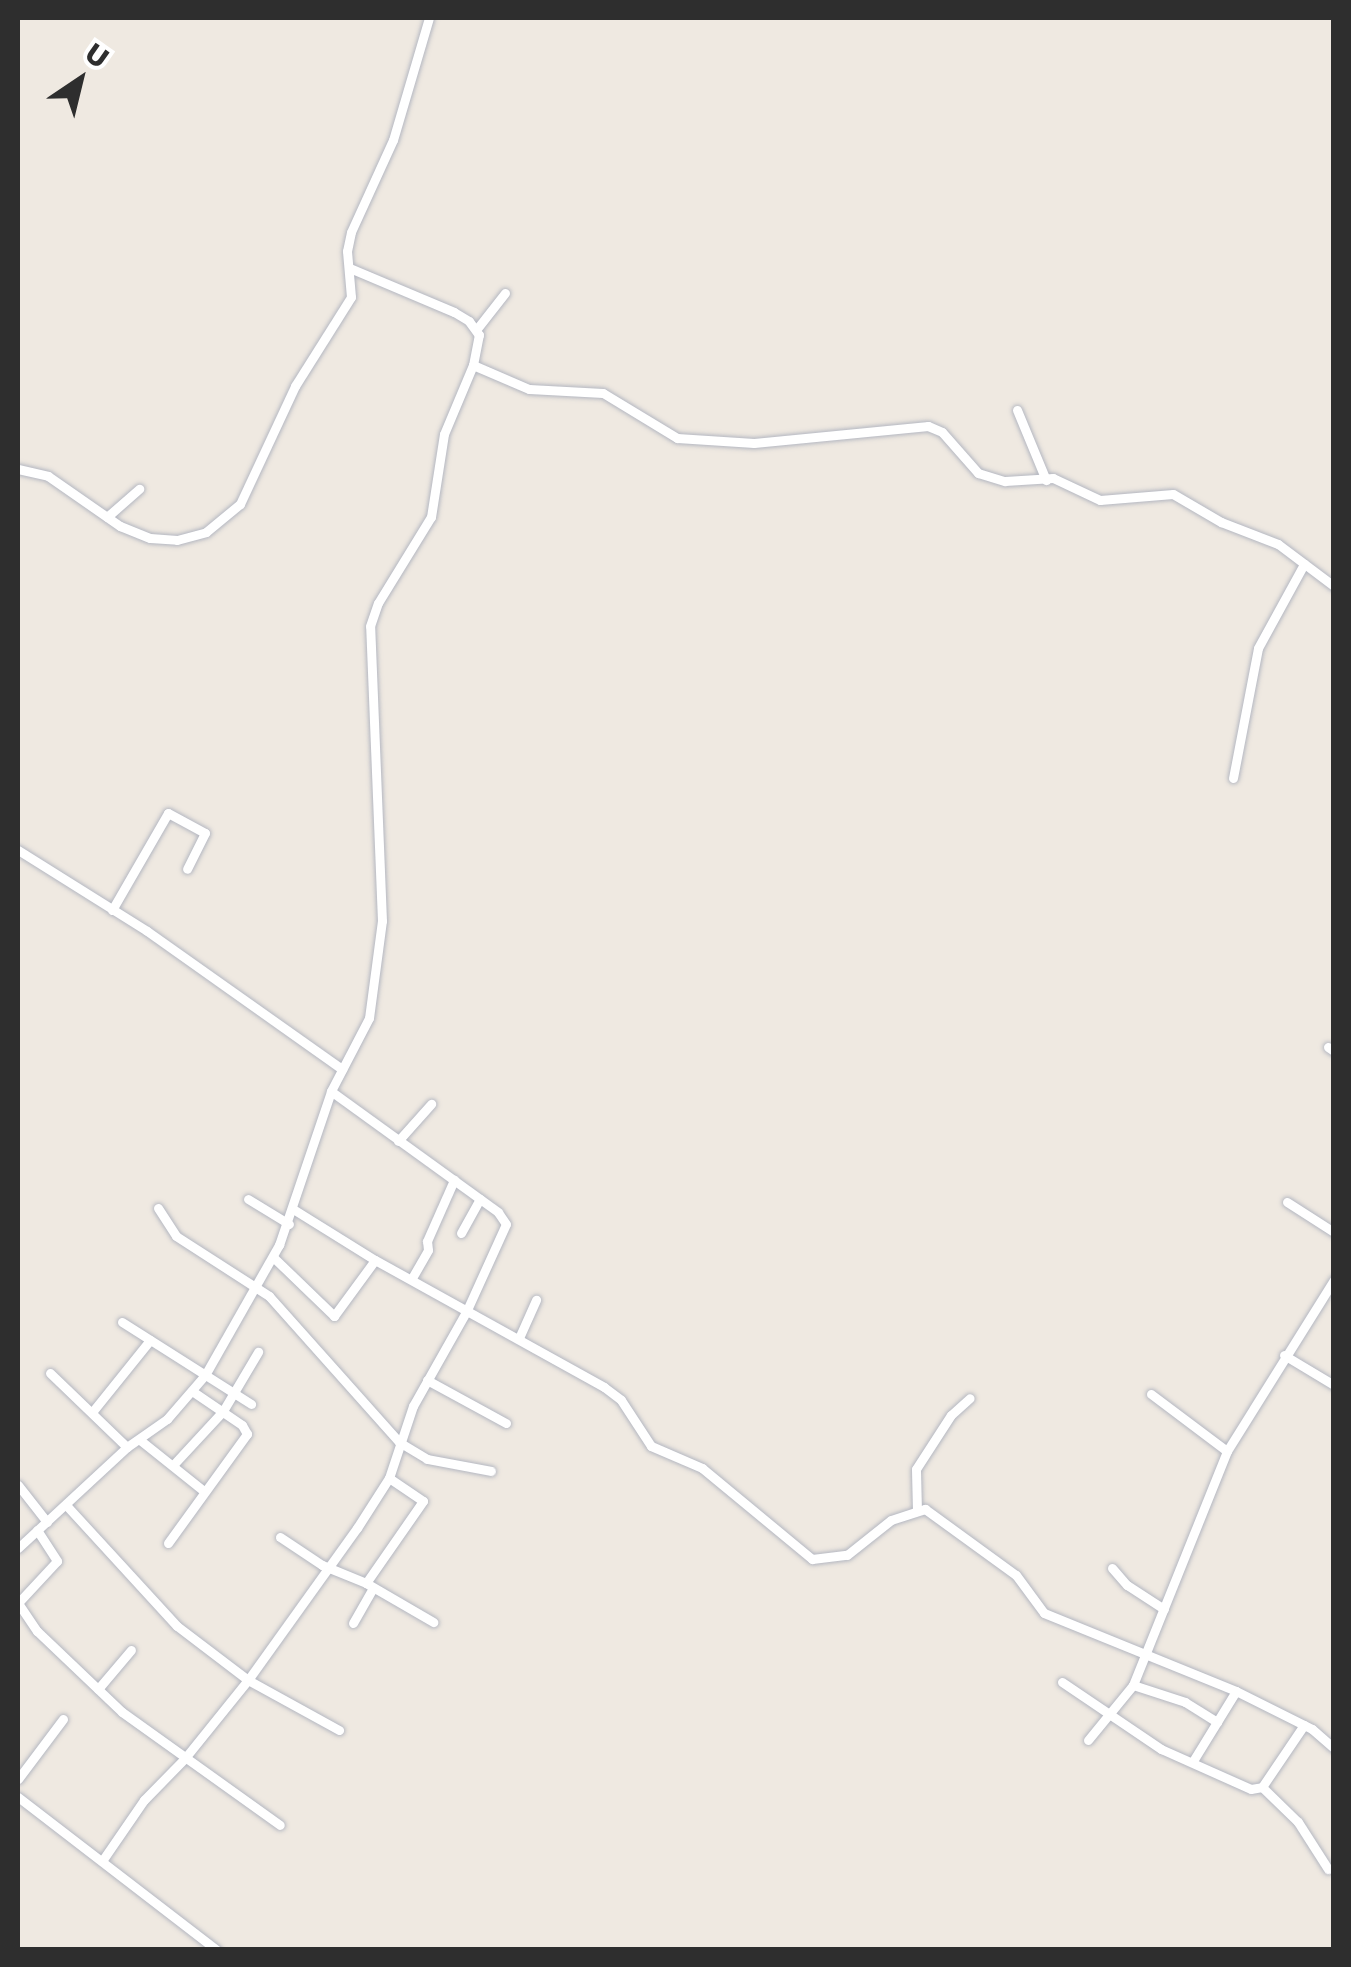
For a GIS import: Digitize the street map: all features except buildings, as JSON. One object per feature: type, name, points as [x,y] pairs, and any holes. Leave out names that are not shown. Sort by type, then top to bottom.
[{"type":"street","points":[[18,469],[48,476],[107,517],[150,538],[177,540],[206,532],[225,520],[254,479],[295,386],[346,306],[353,287],[351,232],[393,140],[428,18]]},
{"type":"street","points":[[18,1548],[140,1440],[205,1375],[258,1286],[289,1224],[331,1091],[368,1018],[382,921],[370,626],[378,604],[431,517],[444,434],[473,365],[479,335],[454,312],[350,268]]},
{"type":"street","points":[[476,330],[505,293]]},
{"type":"street","points":[[473,365],[529,389],[603,394],[678,438],[754,443],[928,426],[942,432],[978,472],[1004,481],[1061,480],[1100,500],[1174,494],[1221,522],[1278,544],[1334,586]]},
{"type":"street","points":[[1017,410],[1046,480]]},
{"type":"street","points":[[107,517],[139,489]]},
{"type":"street","points":[[1234,778],[1258,648],[1304,564]]},
{"type":"street","points":[[112,910],[168,813],[205,833],[187,869]]},
{"type":"street","points":[[18,850],[342,1069]]},
{"type":"street","points":[[102,1861],[144,1800],[185,1758],[248,1680],[389,1478],[427,1380],[468,1310],[506,1224],[480,1199],[331,1091]]},
{"type":"street","points":[[398,1141],[431,1104]]},
{"type":"street","points":[[412,1278],[426,1254],[427,1242],[454,1180]]},
{"type":"street","points":[[248,1199],[289,1224]]},
{"type":"street","points":[[461,1233],[480,1199]]},
{"type":"street","points":[[1287,1202],[1334,1232]]},
{"type":"street","points":[[158,1208],[176,1236],[258,1286],[400,1442],[427,1458],[490,1470]]},
{"type":"street","points":[[293,1208],[375,1260],[604,1387],[621,1400],[651,1446],[702,1468],[812,1559],[847,1555],[891,1520],[917,1510],[936,1514],[1010,1570],[1044,1613],[1072,1628],[1147,1652],[1236,1691],[1304,1725],[1334,1748]]},
{"type":"street","points":[[273,1257],[334,1316],[375,1260]]},
{"type":"street","points":[[1088,1740],[1134,1685],[1227,1451],[1334,1280]]},
{"type":"street","points":[[519,1338],[536,1300]]},
{"type":"street","points":[[122,1322],[251,1404]]},
{"type":"street","points":[[93,1411],[150,1340]]},
{"type":"street","points":[[174,1464],[222,1411],[258,1352]]},
{"type":"street","points":[[1284,1355],[1334,1385]]},
{"type":"street","points":[[50,1373],[128,1447]]},
{"type":"street","points":[[427,1380],[506,1422]]},
{"type":"street","points":[[168,1542],[247,1434],[242,1424],[192,1391]]},
{"type":"street","points":[[1151,1394],[1227,1451]]},
{"type":"street","points":[[917,1510],[916,1469],[951,1415],[970,1398]]},
{"type":"street","points":[[140,1440],[204,1492]]},
{"type":"street","points":[[353,1623],[370,1585],[423,1501],[389,1478]]},
{"type":"street","points":[[18,1485],[47,1522]]},
{"type":"street","points":[[66,1505],[178,1626],[248,1680],[339,1730]]},
{"type":"street","points":[[37,1530],[58,1562],[18,1603],[59,1656],[185,1758],[280,1824]]},
{"type":"street","points":[[280,1537],[329,1568],[370,1585],[433,1622]]},
{"type":"street","points":[[1112,1568],[1126,1585],[1164,1609]]},
{"type":"street","points":[[98,1690],[131,1650]]},
{"type":"street","points":[[1062,1682],[1161,1749],[1251,1789],[1262,1787],[1304,1725]]},
{"type":"street","points":[[1134,1685],[1186,1702],[1216,1722]]},
{"type":"street","points":[[1192,1761],[1236,1691]]},
{"type":"street","points":[[18,1779],[63,1719]]},
{"type":"street","points":[[1262,1787],[1298,1822],[1328,1869]]},
{"type":"street","points":[[18,1797],[217,1950]]}]
